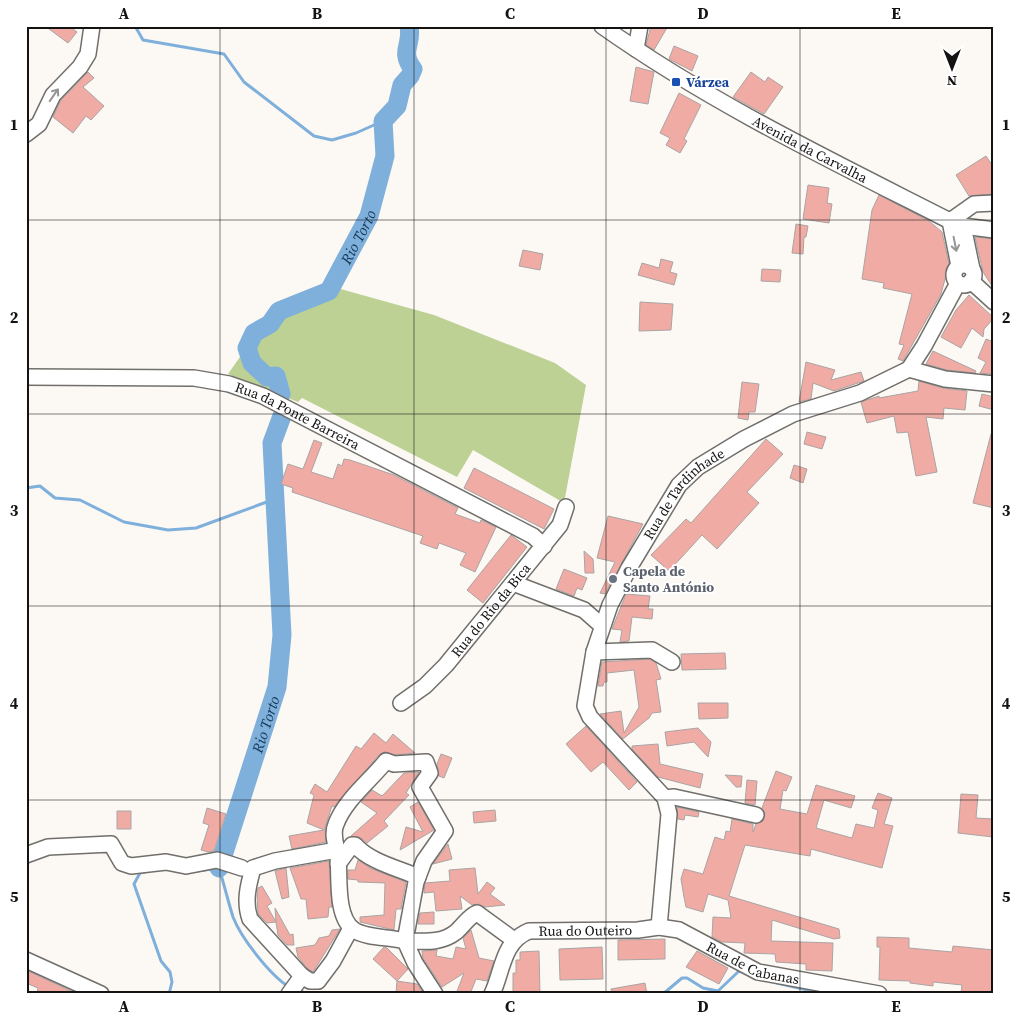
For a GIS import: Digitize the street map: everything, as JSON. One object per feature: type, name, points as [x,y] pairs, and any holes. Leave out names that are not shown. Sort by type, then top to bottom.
[{"type":"street","points":[[26,134],[39,124],[53,95],[80,67],[88,54],[92,26]]},
{"type":"street","name":"Avenida da Carvalha","points":[[602,26],[636,49],[777,133],[957,224],[994,230]]},
{"type":"street","points":[[636,49],[640,26]]},
{"type":"street","points":[[994,203],[974,204],[957,224],[965,275],[994,302]]},
{"type":"street","points":[[965,275],[909,369],[945,379],[994,384]]},
{"type":"street","name":"Rua de Tardinhade","points":[[665,798],[590,717],[585,706],[594,652],[602,626],[610,605],[629,568],[679,485],[698,467],[744,439],[793,414],[860,393],[909,369]]},
{"type":"street","name":"Rua da Ponte Barreira","points":[[26,377],[194,378],[229,384],[263,396],[533,536],[544,546]]},
{"type":"street","name":"Rua do Rio da Bica","points":[[401,703],[425,686],[446,665],[560,525],[566,507]]},
{"type":"street","points":[[513,583],[584,610],[602,626]]},
{"type":"street","points":[[594,652],[652,650],[672,662]]},
{"type":"street","points":[[435,994],[415,963],[405,941],[418,877],[424,861],[445,831],[420,787],[430,773],[430,766],[426,762],[394,764],[386,761],[349,803],[336,824],[334,834],[338,857],[339,895],[344,913],[351,928],[363,934],[391,937],[405,941],[445,939],[456,932],[477,913],[514,940],[503,958],[500,976],[492,994]]},
{"type":"street","points":[[658,927],[669,814],[665,798],[674,797],[756,815]]},
{"type":"street","points":[[26,855],[48,847],[111,844],[122,863],[131,866],[166,862],[186,866],[221,862],[242,868]]},
{"type":"street","points":[[351,928],[336,952],[333,961],[318,981],[310,981],[294,988],[250,919],[247,888],[253,868],[275,861],[338,857],[352,844],[355,844],[360,850],[384,864],[418,877]]},
{"type":"street","name":"Rua do Outeiro","points":[[514,940],[529,931],[638,930],[658,927]]},
{"type":"street","name":"Rua de Cabanas","points":[[658,927],[679,930],[758,972],[879,994]]},
{"type":"street","points":[[26,960],[101,994]]},
{"type":"green space","points":[[337,288],[434,315],[555,363],[586,385],[564,503],[473,450],[457,477],[302,398],[298,402],[228,374],[249,344],[308,297],[335,292]]},
{"type":"building","points":[[45,26],[69,26],[77,32],[68,43]]},
{"type":"building","points":[[651,26],[668,26],[654,50],[646,45]]},
{"type":"building","points":[[674,46],[698,56],[692,71],[669,59]]},
{"type":"building","points":[[636,67],[654,72],[648,104],[630,101]]},
{"type":"building","points":[[88,72],[94,78],[83,87],[104,106],[91,120],[86,116],[73,133],[53,117],[61,100]]},
{"type":"building","points":[[751,72],[765,82],[768,77],[783,87],[764,114],[733,97]]},
{"type":"building","points":[[679,93],[701,105],[684,139],[687,141],[680,153],[666,145],[670,138],[660,133]]},
{"type":"building","points":[[986,156],[994,168],[994,194],[969,196],[956,175]]},
{"type":"building","points":[[808,185],[829,188],[827,203],[832,204],[829,223],[803,219]]},
{"type":"building","points":[[879,195],[929,221],[942,232],[949,264],[941,294],[903,361],[898,359],[904,345],[899,344],[912,294],[883,288],[884,283],[862,279],[872,210]]},
{"type":"building","points":[[796,224],[808,226],[806,237],[804,237],[803,254],[792,253]]},
{"type":"building","points":[[975,237],[994,239],[994,289],[983,272]]},
{"type":"building","points":[[523,250],[543,254],[540,270],[519,266]]},
{"type":"building","points":[[661,259],[673,262],[670,272],[677,274],[674,285],[638,275],[642,263],[659,268]]},
{"type":"building","points":[[762,269],[781,270],[780,282],[761,281]]},
{"type":"building","points":[[969,295],[994,318],[984,329],[983,337],[972,328],[961,348],[941,337],[956,310]]},
{"type":"building","points":[[640,302],[673,304],[671,330],[639,331]]},
{"type":"building","points":[[986,339],[994,342],[994,367],[991,374],[980,373],[986,362],[978,358]]},
{"type":"building","points":[[933,351],[976,371],[975,373],[947,370],[926,364]]},
{"type":"building","points":[[806,362],[835,370],[831,380],[861,372],[864,381],[834,391],[813,383],[811,399],[799,402]]},
{"type":"building","points":[[919,381],[943,388],[967,391],[965,410],[944,408],[943,419],[926,417],[937,472],[916,476],[908,432],[897,433],[894,416],[867,423],[861,402],[879,396],[879,398],[918,391]]},
{"type":"building","points":[[742,382],[759,384],[755,412],[749,412],[748,420],[738,418]]},
{"type":"building","points":[[982,394],[994,397],[994,410],[979,406]]},
{"type":"building","points":[[807,432],[826,437],[822,449],[804,444]]},
{"type":"building","points":[[991,434],[994,434],[994,508],[973,503]]},
{"type":"building","points":[[766,439],[783,454],[747,492],[759,503],[717,549],[702,535],[669,571],[651,555],[686,519],[691,523]]},
{"type":"building","points":[[314,440],[322,443],[311,472],[333,479],[338,464],[342,466],[344,459],[350,460],[394,475],[458,508],[455,514],[480,523],[481,520],[496,527],[475,572],[460,565],[466,553],[439,543],[437,549],[420,543],[423,536],[292,492],[293,488],[281,484],[288,464],[303,469]]},
{"type":"building","points":[[794,465],[807,469],[803,483],[790,478]]},
{"type":"building","points":[[474,468],[554,509],[544,529],[464,488]]},
{"type":"building","points":[[608,516],[643,524],[605,594],[600,593],[615,562],[597,558]]},
{"type":"building","points":[[511,535],[527,547],[483,603],[467,590]]},
{"type":"building","points":[[584,551],[593,559],[594,573],[585,573]]},
{"type":"building","points":[[564,569],[587,578],[582,590],[577,588],[574,596],[556,589]]},
{"type":"building","points":[[626,594],[650,596],[648,609],[653,609],[652,619],[632,617],[629,641],[620,642],[622,630],[612,629]]},
{"type":"building","points":[[725,653],[726,669],[682,670],[681,654]]},
{"type":"building","points":[[650,659],[656,663],[661,679],[656,680],[661,712],[652,713],[649,718],[623,739],[600,714],[621,711],[624,733],[639,707],[634,670],[607,673],[607,682],[604,682],[603,686],[598,686],[602,662]]},
{"type":"building","points":[[698,703],[728,703],[728,718],[699,719]]},
{"type":"building","points":[[586,726],[637,782],[629,790],[603,762],[591,772],[566,744]]},
{"type":"building","points":[[698,728],[711,742],[708,757],[694,742],[667,746],[665,732]]},
{"type":"building","points":[[374,733],[386,743],[393,734],[415,753],[395,755],[384,752],[379,755],[334,807],[332,806],[325,827],[326,842],[292,849],[289,836],[324,830],[307,823],[314,795],[310,793],[315,784],[327,792],[356,746],[361,749]]},
{"type":"building","points":[[658,744],[660,764],[703,774],[700,788],[658,777],[632,749],[632,746]]},
{"type":"building","points":[[441,754],[452,758],[444,778],[439,776],[437,764]]},
{"type":"building","points":[[776,771],[792,777],[786,791],[783,790],[780,809],[807,814],[816,785],[855,796],[851,808],[824,800],[816,828],[852,838],[856,824],[874,828],[878,810],[872,808],[878,793],[892,798],[884,824],[893,826],[882,868],[811,849],[810,856],[745,845],[729,896],[839,929],[840,938],[834,939],[772,920],[771,941],[833,943],[832,971],[806,970],[806,964],[776,962],[775,954],[744,953],[745,943],[722,942],[712,937],[713,917],[731,918],[728,900],[708,894],[703,912],[686,907],[681,879],[684,869],[703,874],[715,837],[724,840],[726,831],[730,832],[732,819],[753,824],[753,832],[756,824],[763,821],[765,813],[762,808]]},
{"type":"building","points":[[419,772],[406,793],[409,795],[384,821],[388,826],[367,843],[361,838],[351,836],[377,813],[361,802],[372,790],[382,796],[404,773]]},
{"type":"building","points":[[725,775],[742,776],[741,787],[736,787]]},
{"type":"building","points":[[747,780],[757,781],[755,805],[745,803]]},
{"type":"building","points":[[961,794],[978,795],[976,818],[994,819],[993,837],[958,833]]},
{"type":"building","points":[[418,802],[434,830],[400,850],[406,827],[423,832],[410,807]]},
{"type":"building","points":[[677,807],[699,812],[698,817],[685,815],[684,820],[678,819]]},
{"type":"building","points":[[207,808],[226,814],[214,851],[208,852],[201,850],[209,825],[203,823]]},
{"type":"building","points":[[495,810],[496,821],[474,823],[473,812]]},
{"type":"building","points":[[117,811],[131,811],[131,829],[117,829]]},
{"type":"building","points":[[448,844],[452,859],[433,864]]},
{"type":"building","points":[[358,860],[372,869],[406,882],[401,909],[396,909],[394,930],[360,922],[360,917],[384,915],[385,883],[358,882],[358,880],[348,879],[348,870],[355,870]]},
{"type":"building","points":[[329,861],[332,907],[329,907],[328,917],[308,919],[306,899],[301,899],[290,868]]},
{"type":"building","points":[[286,868],[289,897],[282,899],[275,871]]},
{"type":"building","points":[[475,868],[478,894],[487,882],[495,888],[490,894],[505,905],[485,907],[478,904],[472,905],[460,896],[462,909],[436,911],[434,892],[424,893],[425,883],[450,881],[449,870]]},
{"type":"building","points":[[262,886],[272,903],[267,906],[276,922],[267,923],[258,914],[258,888]]},
{"type":"building","points":[[275,908],[290,935],[293,934],[294,945],[287,945],[278,935]]},
{"type":"building","points":[[434,912],[434,924],[418,924],[420,913]]},
{"type":"building","points":[[340,929],[313,972],[308,969],[298,957],[296,948],[315,945],[319,938],[329,936],[332,930]]},
{"type":"building","points":[[471,930],[479,958],[494,961],[487,981],[476,979],[470,994],[456,994],[464,973],[442,987],[423,958],[422,951],[437,950],[436,956],[453,959],[456,947],[466,949],[463,938]]},
{"type":"building","points":[[877,937],[909,938],[909,948],[952,952],[953,946],[994,950],[994,994],[961,994],[962,985],[933,982],[933,986],[910,983],[910,981],[879,980],[880,947],[877,947]]},
{"type":"building","points":[[665,939],[665,959],[618,960],[618,940]]},
{"type":"building","points":[[384,947],[408,969],[397,981],[373,959]]},
{"type":"building","points":[[602,947],[603,979],[560,980],[559,949]]},
{"type":"building","points":[[539,951],[540,994],[513,994],[513,973],[516,973],[516,960],[520,960],[520,952]]},
{"type":"building","points":[[697,951],[728,968],[719,984],[686,967]]},
{"type":"building","points":[[26,970],[73,992],[73,994],[37,994],[38,988],[26,983]]},
{"type":"building","points":[[397,981],[417,984],[424,994],[396,993]]},
{"type":"building","points":[[645,983],[647,994],[612,994],[611,989]]},
{"type":"waterway","points":[[135,26],[143,40],[224,54],[244,82],[314,136],[332,140],[356,133],[383,121]]},
{"type":"waterway","name":"Rio Torto","points":[[281,394],[276,376],[267,377],[252,363],[247,348],[254,333],[270,324],[279,311],[329,291],[369,216],[385,156],[383,121],[397,106],[402,85],[413,69],[407,57],[409,26]]},
{"type":"waterway","name":"Rio Torto","points":[[219,868],[277,687],[282,635],[272,443],[282,416]]},
{"type":"waterway","points":[[26,488],[40,486],[55,498],[80,500],[124,522],[168,530],[196,528],[275,499]]},
{"type":"waterway","name":"Rio Torto","points":[[197,871],[219,868],[233,917],[242,935],[273,974],[289,987]]},
{"type":"waterway","points":[[149,871],[140,873],[134,884],[161,961],[170,972],[172,982],[169,994]]},
{"type":"waterway","name":"Rio Torto","points":[[663,994],[682,978],[687,978],[703,988],[718,991],[739,971],[745,973]]},
{"type":"waterway","name":"Rio Torto","points":[[777,983],[825,994]]},
{"type":"waterway","name":"Rio Torto","points":[[297,990],[308,994]]},
{"type":"place","name":"Várzea","points":[[676,82]]},
{"type":"place","name":"Capela de Santo António","points":[[613,579]]}]
